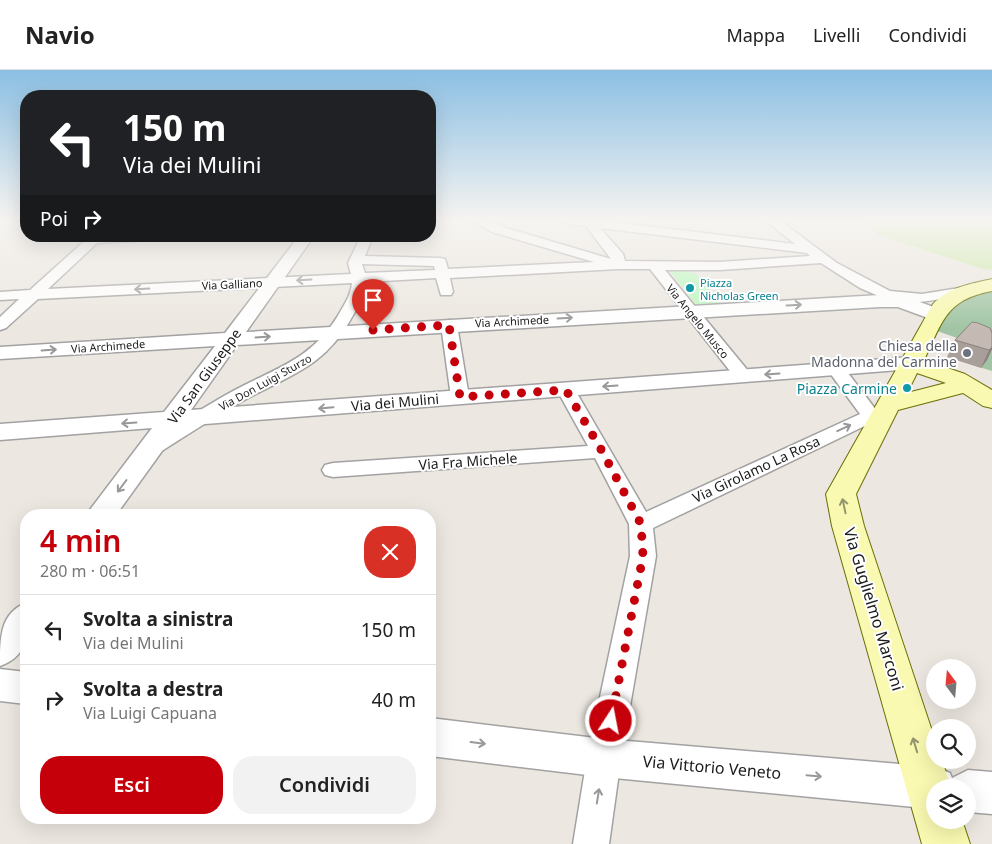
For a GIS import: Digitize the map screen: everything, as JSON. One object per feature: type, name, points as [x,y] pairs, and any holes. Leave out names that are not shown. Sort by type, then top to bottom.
[{"type":"main road","points":[[937,311],[946,300],[959,292],[992,284]]},
{"type":"main road","name":"Via Guglielmo Marconi","points":[[934,779],[848,526],[842,494],[880,412],[913,360],[937,311]]},
{"type":"main road","points":[[913,360],[958,379],[978,392]]},
{"type":"main road","points":[[880,412],[978,392]]},
{"type":"main road","name":"Via Guglielmo Marconi","points":[[944,829],[946,844]]},
{"type":"street","points":[[0,326],[75,256]]},
{"type":"street","name":"Via San Giuseppe","points":[[106,509],[292,256]]},
{"type":"street","points":[[358,256],[356,260],[440,262],[446,292]]},
{"type":"street","points":[[588,256],[618,265],[617,256]]},
{"type":"street","points":[[820,256],[878,299]]},
{"type":"street","name":"Via Galliano","points":[[0,296],[618,265],[720,266],[824,259]]},
{"type":"street","name":"Via Don Luigi Sturzo","points":[[150,450],[232,399],[300,364],[320,350],[336,332],[358,293],[359,277],[355,263],[356,260]]},
{"type":"street","name":"Via Angelo Musco","points":[[654,265],[743,376]]},
{"type":"street","points":[[904,300],[923,299],[959,292]]},
{"type":"street","name":"Via Archimede","points":[[0,353],[878,299],[904,300]]},
{"type":"street","points":[[904,300],[937,311]]},
{"type":"street","points":[[449,325],[460,397]]},
{"type":"street","name":"Via dei Mulini","points":[[0,432],[828,370],[913,360]]},
{"type":"street","points":[[828,370],[880,412]]},
{"type":"street","points":[[566,390],[602,451],[641,524],[643,556],[604,758],[591,844]]},
{"type":"street","name":"Via Girolamo La Rosa","points":[[641,524],[880,412]]},
{"type":"street","name":"Via Fra Michele","points":[[333,470],[602,451]]},
{"type":"street","points":[[0,685],[20,687]]},
{"type":"street","name":"Via Vittorio Veneto","points":[[436,738],[926,797]]},
{"type":"street","name":"Via Vittorio Veneto","points":[[976,795],[992,793]]},
{"type":"green space","points":[[943,256],[992,256],[992,269],[986,270]]},
{"type":"green space","points":[[668,269],[695,273],[720,303],[696,304]]},
{"type":"green space","points":[[992,289],[992,371],[947,357],[963,340],[937,331],[950,304]]},
{"type":"building","points":[[972,322],[990,328],[992,347],[989,350],[955,340]]},
{"type":"place","name":"Piazza Nicholas Green","points":[[690,288]]},
{"type":"place","name":"Chiesa della Madonna del Carmine","points":[[967,353]]},
{"type":"place","name":"Piazza Carmine","points":[[907,388]]},
{"type":"route","points":[[373,330],[449,325],[460,397],[566,390],[602,451],[641,524],[643,556],[611,721]]}]
